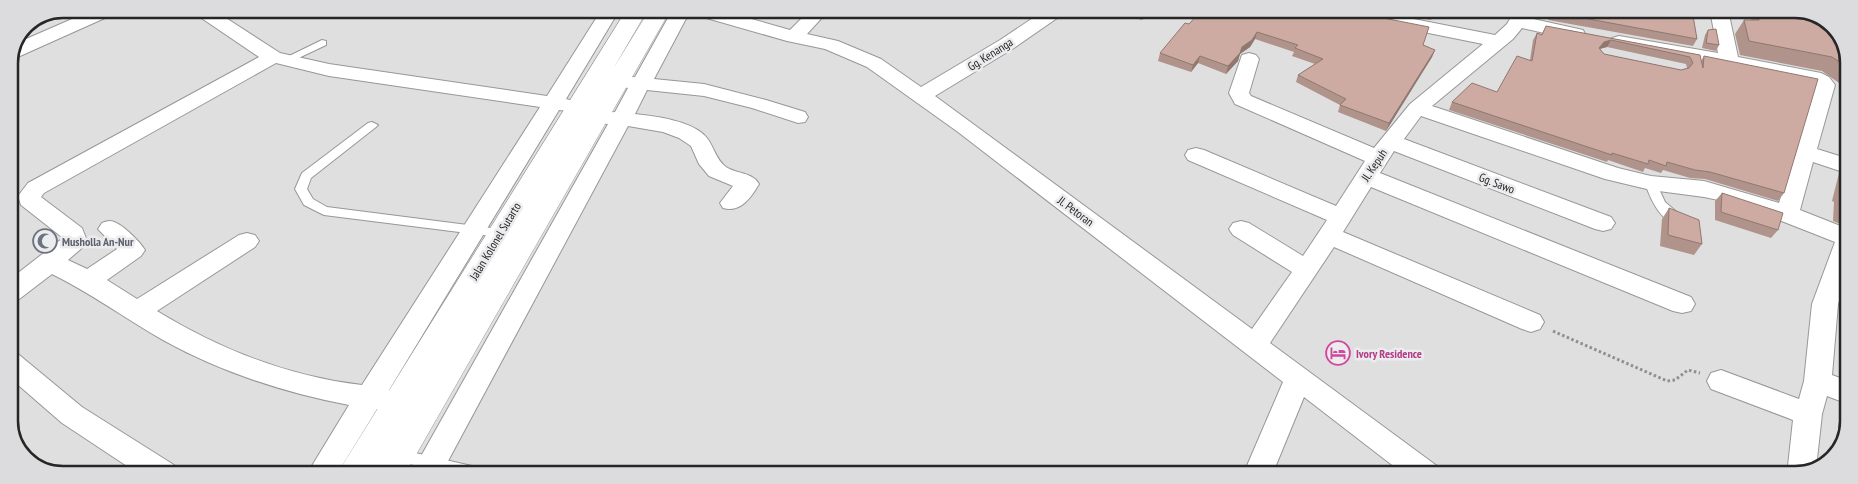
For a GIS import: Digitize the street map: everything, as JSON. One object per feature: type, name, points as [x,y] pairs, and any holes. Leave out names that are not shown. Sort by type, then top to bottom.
[{"type":"main road","name":"Jalan Kolonel Sutarto","points":[[393,464],[587,111],[634,18]]},
{"type":"main road","name":"Jalan Kolonel Sutarto","points":[[359,466],[398,401],[487,231],[587,111],[629,82],[657,18]]},
{"type":"street","points":[[20,49],[90,18]]},
{"type":"street","points":[[217,18],[279,59],[329,70],[587,111],[668,127],[694,137],[700,143],[708,162],[714,170],[748,184],[731,203]]},
{"type":"street","points":[[430,466],[587,111],[609,18]]},
{"type":"street","points":[[675,18],[629,82],[704,90],[759,104],[798,118]]},
{"type":"street","name":"Jl. Petoran","points":[[726,18],[831,45],[874,63],[922,95],[1415,466]]},
{"type":"street","points":[[794,37],[812,18]]},
{"type":"street","name":"Gg. Kenanga","points":[[922,95],[1007,44],[1045,18]]},
{"type":"street","points":[[1449,18],[1515,22],[1677,69]]},
{"type":"street","points":[[1721,18],[1729,61]]},
{"type":"street","name":"Jl. Kepuh","points":[[1254,346],[1307,270],[1378,158],[1417,108],[1515,22]]},
{"type":"street","points":[[1593,45],[1729,61],[1814,77],[1822,81],[1825,85],[1787,214]]},
{"type":"street","points":[[18,286],[72,245],[76,237],[29,200],[29,196],[36,188],[279,59]]},
{"type":"street","points":[[1249,59],[1239,93],[1242,100],[1378,158],[1567,259],[1682,304]]},
{"type":"street","points":[[1417,108],[1613,174],[1651,182],[1704,189],[1733,196],[1787,214],[1840,235]]},
{"type":"street","points":[[1805,152],[1840,164]]},
{"type":"street","points":[[1196,155],[1335,226],[1531,322]]},
{"type":"street","name":"Gg. Sawo","points":[[1378,158],[1603,223]]},
{"type":"street","points":[[88,281],[133,250],[110,229]]},
{"type":"street","points":[[1241,229],[1307,270]]},
{"type":"street","points":[[326,466],[369,398],[487,231]]},
{"type":"street","points":[[137,312],[248,241]]},
{"type":"street","points":[[1802,466],[1808,414],[1818,381],[1824,304],[1840,260]]},
{"type":"street","points":[[51,262],[88,281],[174,334],[230,359],[285,380],[369,398],[398,401]]},
{"type":"street","points":[[18,374],[72,415],[152,466]]},
{"type":"street","points":[[1261,466],[1298,379]]},
{"type":"street","points":[[1721,381],[1808,414]]},
{"type":"street","points":[[1818,381],[1840,390]]},
{"type":"lane","points":[[279,59],[322,43]]},
{"type":"lane","points":[[372,125],[306,176],[301,188],[308,202],[324,211],[487,231]]},
{"type":"lane","points":[[1651,182],[1659,204],[1666,213],[1691,225]]},
{"type":"lane","points":[[393,464],[407,466]]},
{"type":"path","points":[[1531,322],[1668,381],[1675,380],[1688,370],[1721,381]]},
{"type":"building","points":[[1195,18],[1383,18],[1429,27],[1423,45],[1435,50],[1389,123],[1340,105],[1346,99],[1298,75],[1323,59],[1295,48],[1298,45],[1257,32],[1252,40],[1242,47],[1240,53],[1228,66],[1200,56],[1193,65],[1160,53],[1185,23],[1189,24]]},
{"type":"building","points":[[1583,18],[1693,18],[1697,39]]},
{"type":"building","points":[[1759,18],[1804,18],[1818,24],[1829,33],[1837,45],[1840,62],[1832,57],[1749,41],[1744,20],[1759,20]]},
{"type":"building","points":[[1546,26],[1700,55],[1703,68],[1704,56],[1818,79],[1784,193],[1667,162],[1666,166],[1649,160],[1648,164],[1612,153],[1612,155],[1452,102],[1472,83],[1497,92],[1517,56],[1532,61],[1537,33],[1542,35]],"holes":[[[1611,40],[1690,57],[1693,63],[1689,68],[1681,70],[1604,54],[1599,48],[1604,42]]]},
{"type":"building","points":[[1716,29],[1719,45],[1706,43],[1708,30]]},
{"type":"building","points":[[1722,193],[1783,213],[1778,230],[1721,212]]},
{"type":"building","points":[[1669,208],[1699,220],[1702,244],[1668,235]]},
{"type":"place","name":"Musholla An-Nur","points":[[45,241]]},
{"type":"place","name":"Ivory Residence","points":[[1338,353]]}]
